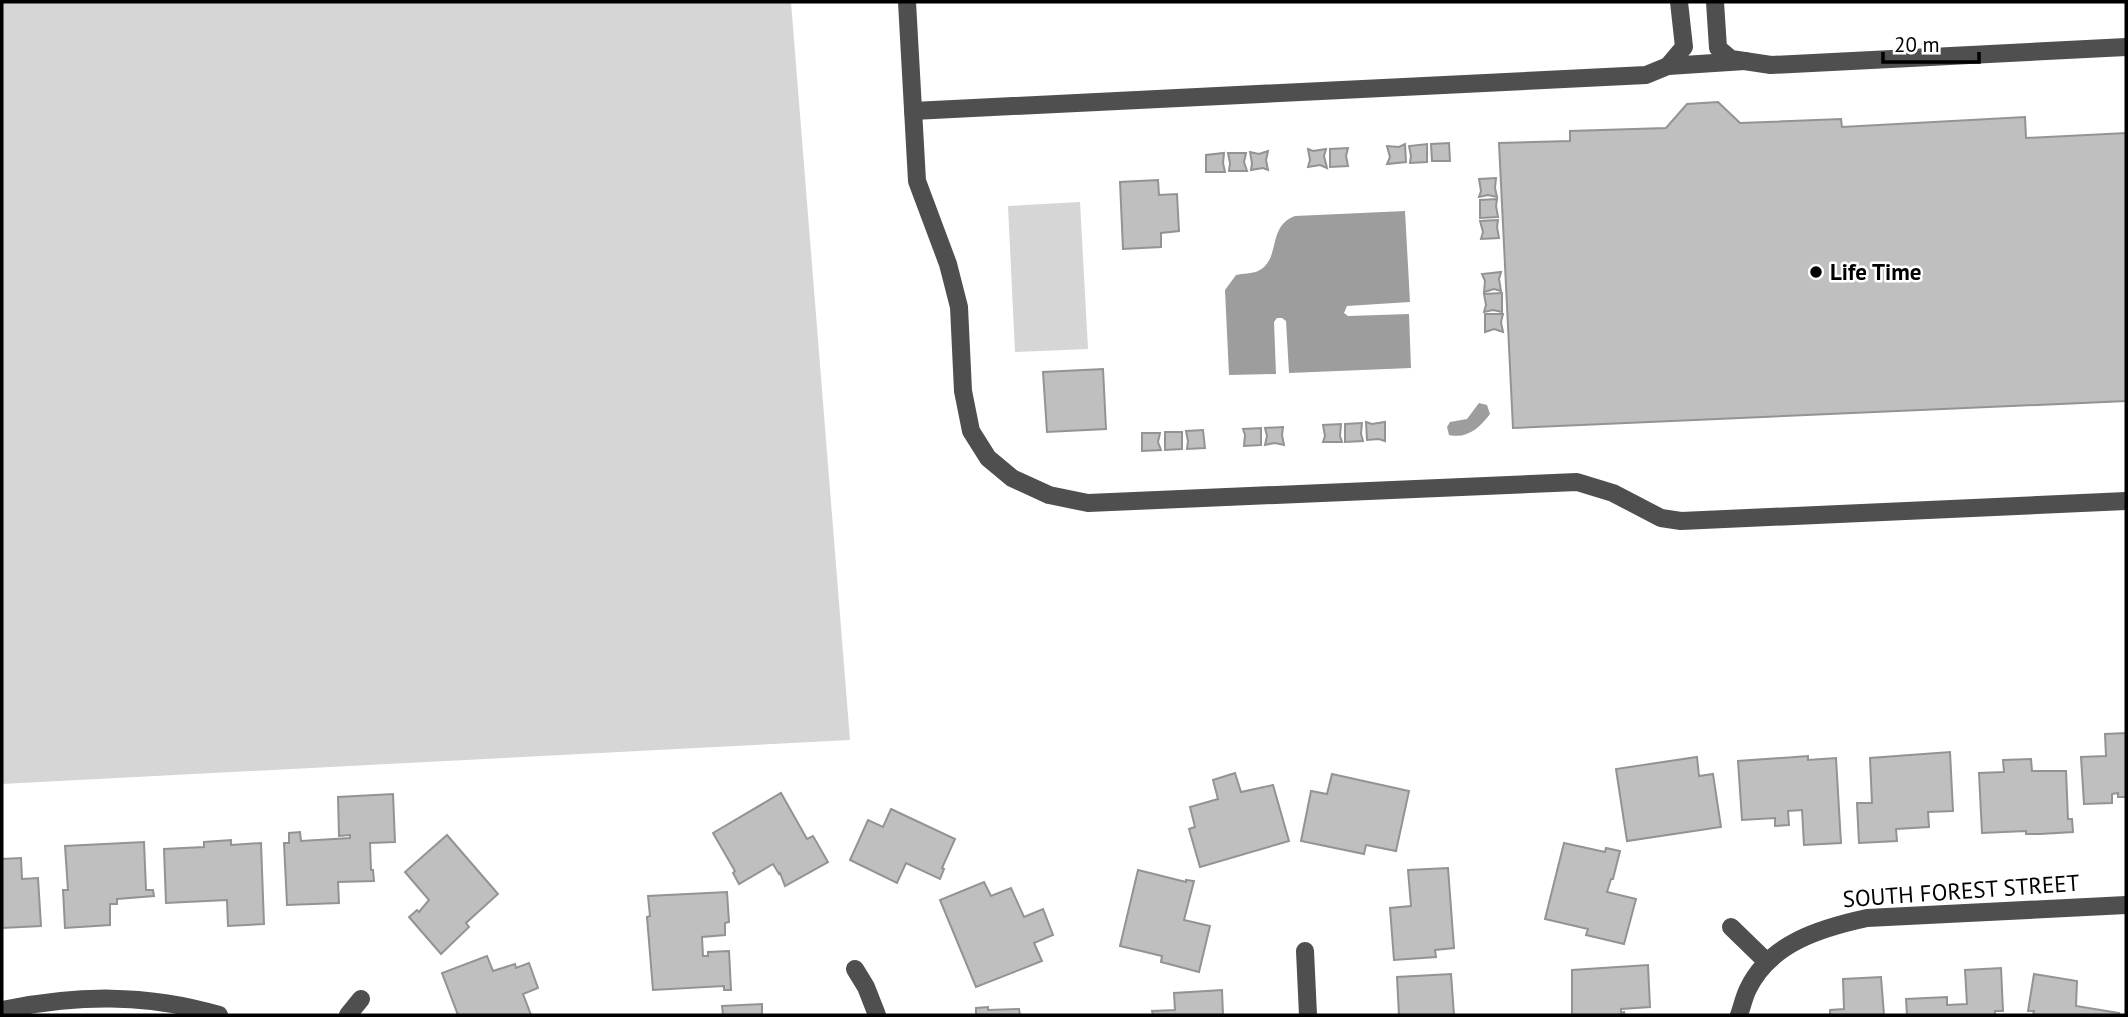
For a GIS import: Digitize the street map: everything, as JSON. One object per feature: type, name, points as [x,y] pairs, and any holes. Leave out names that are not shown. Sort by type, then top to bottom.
[{"type":"street","points":[[907,2],[917,181],[948,264],[959,307],[963,390],[971,431],[988,458],[1004,472],[1049,495],[1088,503],[1577,482],[1613,494],[1661,518],[1681,522],[2126,501]]},
{"type":"street","points":[[1668,66],[1684,47],[1679,2]]},
{"type":"street","points":[[1715,2],[1718,47],[1731,59],[1771,65],[2126,47]]},
{"type":"street","points":[[913,111],[1646,75],[1668,66],[1745,61]]},
{"type":"street","name":"SOUTH FOREST STREET","points":[[1739,1015],[1748,988],[1767,962],[1796,940],[1826,926],[1867,918],[2126,905]]},
{"type":"street","points":[[1731,927],[1767,962]]},
{"type":"street","points":[[1305,951],[1308,1015]]},
{"type":"street","points":[[855,969],[866,987],[877,1015]]},
{"type":"street","points":[[2,1010],[86,997],[137,999],[192,1007],[219,1015]]},
{"type":"street","points":[[348,1015],[361,999]]},
{"type":"shaded area","points":[[2,2],[791,2],[850,740],[2,784]]},
{"type":"shaded area","points":[[1080,202],[1088,349],[1015,352],[1008,206]]},
{"type":"shaded area","points":[[1405,211],[1410,302],[1347,306],[1344,313],[1348,316],[1409,314],[1411,368],[1289,373],[1286,321],[1277,318],[1274,322],[1276,374],[1229,375],[1225,290],[1236,275],[1256,272],[1265,266],[1280,228],[1286,221],[1295,216]]},
{"type":"shaded area","points":[[1479,403],[1487,405],[1490,414],[1482,424],[1467,434],[1449,435],[1447,427],[1450,422],[1467,419]]},
{"type":"building","name":"Life Time","points":[[1718,102],[1740,123],[1841,119],[1842,127],[2025,117],[2026,138],[2126,133],[2126,401],[1513,428],[1499,143],[1570,141],[1570,131],[1666,128],[1687,104]]},
{"type":"building","points":[[1449,143],[1450,161],[1432,161],[1431,144]]},
{"type":"building","points":[[1405,144],[1406,162],[1387,164],[1390,157],[1387,146],[1399,147]]},
{"type":"building","points":[[1427,144],[1427,162],[1410,163],[1409,146]]},
{"type":"building","points":[[1348,148],[1348,166],[1330,167],[1330,149]]},
{"type":"building","points":[[1308,149],[1326,149],[1324,156],[1327,168],[1320,165],[1308,167]]},
{"type":"building","points":[[1268,151],[1268,170],[1251,170],[1250,152],[1259,154]]},
{"type":"building","points":[[1224,153],[1225,172],[1206,172],[1206,155]]},
{"type":"building","points":[[1228,153],[1246,153],[1244,162],[1247,171],[1229,171]]},
{"type":"building","points":[[1496,178],[1497,197],[1479,197],[1479,179]]},
{"type":"building","points":[[1158,180],[1159,195],[1177,194],[1179,231],[1161,233],[1161,247],[1123,249],[1120,182]]},
{"type":"building","points":[[1497,199],[1498,217],[1480,218],[1480,200]]},
{"type":"building","points":[[1498,220],[1499,238],[1481,239],[1483,232],[1480,221]]},
{"type":"building","points":[[1501,272],[1501,291],[1494,289],[1484,292],[1485,281],[1482,274]]},
{"type":"building","points":[[1502,293],[1502,312],[1484,312],[1484,294]]},
{"type":"building","points":[[1485,314],[1503,314],[1503,332],[1494,329],[1485,332]]},
{"type":"building","points":[[1103,369],[1106,429],[1047,432],[1043,372]]},
{"type":"building","points":[[1366,422],[1385,422],[1385,441],[1367,440]]},
{"type":"building","points":[[1362,423],[1363,441],[1345,442],[1345,424]]},
{"type":"building","points":[[1341,424],[1342,442],[1323,442],[1323,425]]},
{"type":"building","points":[[1283,427],[1284,445],[1265,445],[1265,428]]},
{"type":"building","points":[[1261,428],[1261,445],[1244,446],[1243,429]]},
{"type":"building","points":[[1203,430],[1205,448],[1187,449],[1186,431]]},
{"type":"building","points":[[1165,432],[1182,432],[1182,449],[1165,450]]},
{"type":"building","points":[[1142,433],[1160,433],[1158,442],[1161,450],[1142,451]]},
{"type":"building","points":[[2126,733],[2126,797],[2118,797],[2118,793],[2112,794],[2112,803],[2084,804],[2081,757],[2106,756],[2105,734]]},
{"type":"building","points":[[1950,752],[1953,811],[1928,812],[1929,827],[1896,829],[1897,841],[1859,843],[1857,803],[1872,803],[1870,758]]},
{"type":"building","points":[[1808,756],[1808,760],[1836,758],[1841,843],[1804,845],[1802,810],[1788,811],[1789,825],[1775,826],[1775,818],[1742,820],[1738,761]]},
{"type":"building","points":[[1697,757],[1699,776],[1713,774],[1721,827],[1627,841],[1616,769]]},
{"type":"building","points":[[2031,759],[2032,771],[2066,771],[2068,819],[2072,819],[2073,832],[1982,833],[1979,773],[2004,772],[2003,760]]},
{"type":"building","points":[[1235,773],[1241,792],[1273,785],[1289,841],[1200,867],[1189,829],[1195,827],[1190,807],[1218,799],[1213,780]]},
{"type":"building","points":[[1332,774],[1409,791],[1396,851],[1366,845],[1364,854],[1301,841],[1311,791],[1327,794]]},
{"type":"building","points":[[781,793],[807,839],[813,836],[828,862],[785,886],[773,864],[739,884],[733,873],[735,871],[713,833]]},
{"type":"building","points":[[393,794],[395,842],[370,843],[374,881],[338,882],[339,903],[287,905],[284,843],[289,843],[289,833],[300,832],[301,841],[350,838],[350,835],[339,836],[338,797]]},
{"type":"building","points":[[891,809],[955,839],[940,879],[906,863],[897,883],[850,860],[868,820],[883,827]]},
{"type":"building","points":[[447,835],[498,894],[466,923],[469,927],[441,954],[409,917],[417,910],[419,912],[429,900],[405,872]]},
{"type":"building","points":[[231,840],[231,845],[261,843],[264,924],[228,926],[227,900],[166,903],[164,849],[204,847],[204,842]]},
{"type":"building","points":[[144,842],[146,890],[153,890],[154,896],[117,899],[117,904],[110,904],[110,925],[65,928],[63,890],[68,890],[65,846]]},
{"type":"building","points":[[1564,843],[1605,852],[1606,848],[1620,851],[1607,892],[1636,899],[1624,944],[1586,935],[1588,929],[1545,919]]},
{"type":"building","points":[[21,858],[22,879],[38,878],[41,926],[2,928],[2,859]]},
{"type":"building","points":[[1448,868],[1454,948],[1435,950],[1436,957],[1394,960],[1390,908],[1411,906],[1408,870]]},
{"type":"building","points":[[1138,870],[1186,882],[1194,881],[1184,920],[1210,926],[1199,972],[1161,962],[1162,956],[1120,946]]},
{"type":"building","points":[[984,882],[991,896],[1011,888],[1024,917],[1043,909],[1053,935],[1034,943],[1042,961],[976,987],[940,900]]},
{"type":"building","points":[[727,892],[729,922],[725,923],[725,935],[702,937],[703,956],[708,956],[708,952],[729,951],[731,990],[724,990],[724,986],[653,990],[647,917],[650,916],[648,896]]},
{"type":"building","points":[[487,956],[493,971],[529,963],[538,988],[523,994],[531,1015],[458,1015],[442,973]]},
{"type":"building","points":[[1648,965],[1650,1007],[1621,1009],[1621,1013],[1624,1012],[1625,1015],[1572,1015],[1572,970]]},
{"type":"building","points":[[2001,968],[2003,1011],[1995,1011],[1995,1015],[1907,1015],[1906,999],[1947,997],[1947,1005],[1967,1004],[1965,970]]},
{"type":"building","points":[[1451,974],[1454,1015],[1399,1015],[1397,977]]},
{"type":"building","points":[[2034,974],[2077,981],[2076,1006],[2119,1013],[2033,1015],[2034,1011],[2028,1011]]},
{"type":"building","points":[[1881,977],[1884,1015],[1830,1015],[1830,1010],[1844,1009],[1843,979]]},
{"type":"building","points":[[1222,990],[1223,1015],[1153,1015],[1152,1011],[1175,1010],[1174,993]]},
{"type":"building","points":[[762,1004],[762,1015],[723,1015],[722,1006]]},
{"type":"building","points":[[988,1007],[988,1010],[1019,1009],[1020,1015],[976,1015],[976,1008]]},
{"type":"place","name":"Life Time","points":[[1816,272]]}]
